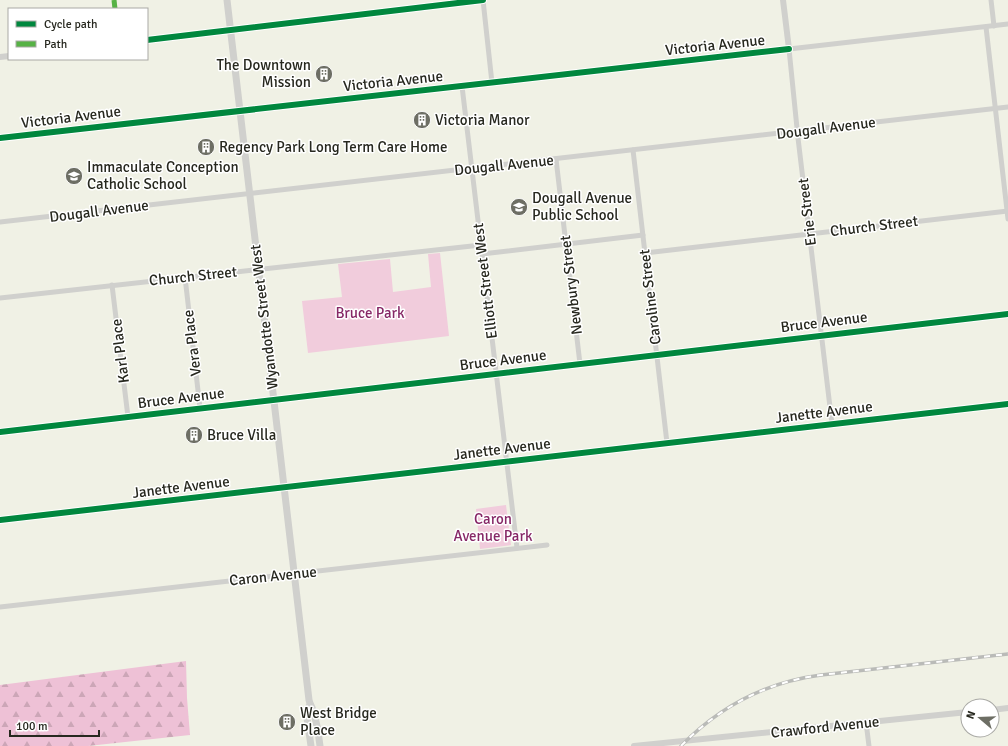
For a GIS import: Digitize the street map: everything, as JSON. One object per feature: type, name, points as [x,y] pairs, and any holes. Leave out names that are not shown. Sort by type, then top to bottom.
[{"type":"main road","name":"Wyandotte Street West","points":[[227,0],[310,705],[314,710],[320,746]]},
{"type":"main road","name":"Wyandotte Street West","points":[[310,705],[306,711],[311,746]]},
{"type":"street","points":[[148,40],[483,0],[492,83]]},
{"type":"street","name":"Erie Street","points":[[783,0],[797,132],[832,424]]},
{"type":"street","points":[[991,0],[994,26]]},
{"type":"street","name":"Victoria Avenue","points":[[0,138],[1008,24]]},
{"type":"street","points":[[986,27],[1008,219]]},
{"type":"street","name":"Elliott Street West","points":[[462,86],[517,548]]},
{"type":"street","name":"Dougall Avenue","points":[[0,222],[1008,107]]},
{"type":"street","name":"Caroline Street","points":[[633,150],[667,443]]},
{"type":"street","name":"Newbury Street","points":[[556,159],[580,364]]},
{"type":"street","name":"Church Street","points":[[645,253],[1007,211]]},
{"type":"street","points":[[482,254],[643,235]]},
{"type":"street","name":"Church Street","points":[[0,298],[481,245]]},
{"type":"street","name":"Vera Place","points":[[185,277],[200,408]]},
{"type":"street","name":"Karl Place","points":[[112,285],[128,417]]},
{"type":"street","name":"Bruce Avenue","points":[[0,432],[1008,314]]},
{"type":"street","name":"Janette Avenue","points":[[0,520],[1008,404]]},
{"type":"street","name":"Caron Avenue","points":[[0,607],[547,545]]},
{"type":"street","name":"Crawford Avenue","points":[[634,746],[960,713]]},
{"type":"street","points":[[866,722],[869,746]]},
{"type":"street","points":[[714,738],[715,746]]},
{"type":"green space","name":"Bruce Park","points":[[440,253],[449,336],[308,353],[302,301],[342,297],[338,264],[390,259],[393,292],[431,287],[428,254]]},
{"type":"green space","name":"Caron Avenue Park","points":[[506,505],[511,545],[480,549],[476,509]]},
{"type":"green space","points":[[186,661],[190,735],[88,746],[0,746],[0,685]]},
{"type":"railway","points":[[681,746],[711,719],[745,698],[763,690],[801,678],[1008,654]]},
{"type":"marked path","points":[[114,0],[115,8]]},
{"type":"cycle path","points":[[148,40],[483,0]]},
{"type":"cycle path","points":[[0,138],[789,49]]},
{"type":"cycle path","points":[[0,432],[1008,314]]},
{"type":"cycle path","points":[[0,520],[1008,404]]},
{"type":"place","name":"The Downtown Mission","points":[[324,74]]},
{"type":"place","name":"Victoria Manor","points":[[422,120]]},
{"type":"place","name":"Regency Park Long Term Care Home","points":[[206,147]]},
{"type":"place","name":"Immaculate Conception Catholic School","points":[[74,176]]},
{"type":"place","name":"Dougall Avenue Public School","points":[[519,207]]},
{"type":"place","name":"Bruce Villa","points":[[194,435]]},
{"type":"place","name":"West Bridge Place","points":[[287,722]]}]
